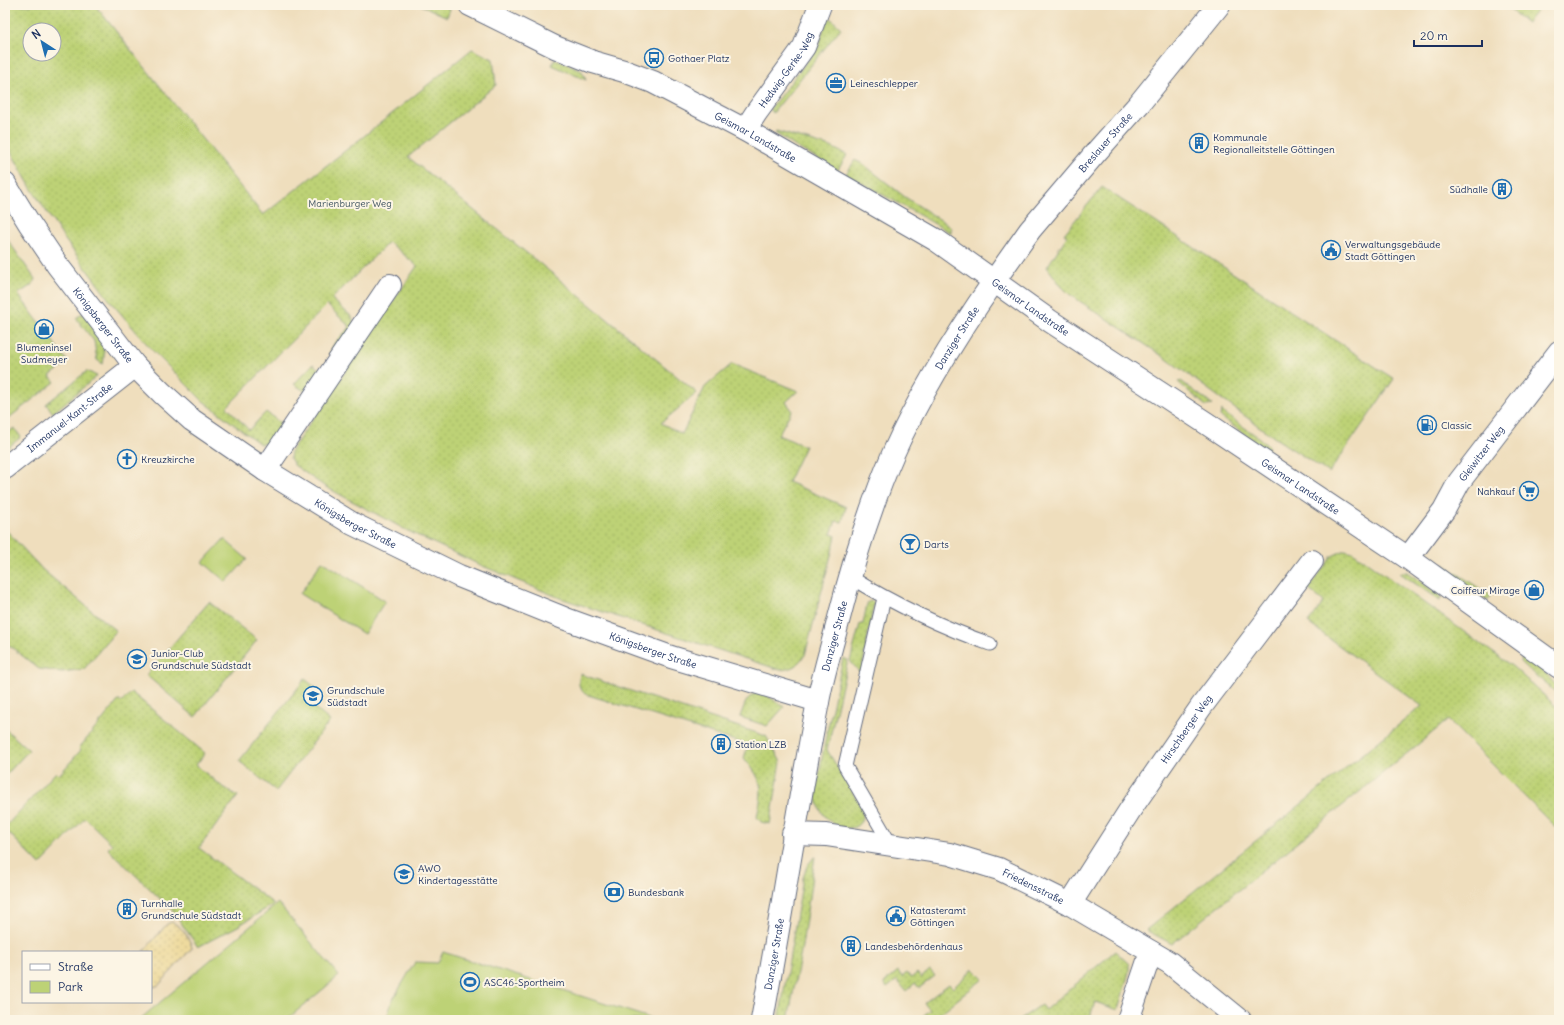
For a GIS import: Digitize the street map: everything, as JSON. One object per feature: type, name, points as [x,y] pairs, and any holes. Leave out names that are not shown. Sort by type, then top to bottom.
[{"type":"street","name":"Geismar Landstraße","points":[[470,5],[555,46],[593,62],[624,71],[653,82],[745,130],[936,240],[1050,321],[1408,558],[1559,667]]},
{"type":"street","name":"Hedwig-Gerke-Weg","points":[[745,130],[756,112],[804,47],[820,5]]},
{"type":"street","name":"Breslauer Straße","points":[[994,281],[1030,230],[1139,104],[1219,5]]},
{"type":"street","name":"Königsberger Straße","points":[[5,184],[58,266],[135,366],[192,420],[265,470],[353,524],[459,576],[566,619],[671,657],[818,701]]},
{"type":"street","name":"Danziger Straße","points":[[762,1020],[776,948],[793,834],[818,701],[850,577],[867,522],[893,454],[942,361],[960,330],[994,281]]},
{"type":"street","points":[[265,470],[390,285]]},
{"type":"street","name":"Gleiwitzer Weg","points":[[1408,558],[1444,510],[1459,482],[1559,352]]},
{"type":"street","name":"Immanuel-Kant-Straße","points":[[5,468],[135,366]]},
{"type":"street","name":"Hirschberger Weg","points":[[1070,904],[1130,810],[1201,707],[1312,561]]},
{"type":"street","name":"Friedensstraße","points":[[793,834],[826,835],[950,854],[999,869],[1070,904],[1170,963],[1240,1020]]},
{"type":"street","points":[[1128,1020],[1151,952]]},
{"type":"lane","points":[[850,577],[884,598],[961,634],[990,644]]},
{"type":"lane","points":[[884,598],[845,766],[891,845]]},
{"type":"green space","name":"Marienburger Weg","points":[[5,5],[95,5],[263,215],[472,49],[493,59],[496,85],[408,157],[697,393],[661,423],[682,434],[705,387],[732,364],[798,391],[786,402],[792,410],[778,435],[805,446],[788,482],[846,507],[842,522],[836,521],[831,534],[836,536],[805,655],[795,666],[789,669],[780,670],[560,598],[480,565],[408,531],[324,486],[294,465],[290,458],[291,451],[417,266],[389,242],[332,299],[352,317],[355,327],[334,356],[329,354],[335,342],[350,327],[327,305],[227,407],[249,430],[266,412],[286,427],[275,443],[260,444],[203,401],[152,350],[110,301],[63,237],[31,188],[5,141]]},
{"type":"green space","points":[[421,5],[442,5],[450,9],[447,17]]},
{"type":"green space","points":[[1504,5],[1539,5],[1539,8],[1527,23]]},
{"type":"green space","points":[[828,16],[841,28],[773,113],[770,109],[818,47]]},
{"type":"green space","points":[[555,59],[582,71],[586,80],[552,65]]},
{"type":"green space","points":[[776,131],[831,147],[847,155],[838,170],[796,147],[775,133]]},
{"type":"green space","points":[[855,160],[863,164],[905,197],[950,226],[951,233],[846,174]]},
{"type":"green space","points":[[1102,187],[1394,379],[1329,473],[1275,438],[1164,357],[1069,294],[1062,287],[1047,267],[1067,236],[1064,234]]},
{"type":"green space","points":[[5,236],[35,279],[32,285],[18,294],[68,362],[50,376],[55,382],[5,421]]},
{"type":"green space","points":[[83,313],[100,337],[104,349],[103,364],[97,360],[94,341],[76,318]]},
{"type":"green space","points":[[313,364],[323,373],[309,394],[294,384]]},
{"type":"green space","points":[[87,371],[97,376],[53,413],[46,404]]},
{"type":"green space","points":[[1181,381],[1213,405],[1206,406],[1178,382]]},
{"type":"green space","points":[[1221,411],[1258,437],[1269,447],[1267,450],[1222,418],[1220,416]]},
{"type":"green space","points":[[14,428],[21,437],[5,450],[5,435]]},
{"type":"green space","points":[[5,529],[43,570],[116,631],[84,669],[62,672],[39,669],[5,642]]},
{"type":"green space","points":[[224,539],[247,559],[226,582],[203,562]]},
{"type":"green space","points":[[1345,550],[1353,552],[1513,667],[1559,709],[1559,831],[1448,720],[1172,944],[1146,930],[1422,706],[1308,623],[1324,602],[1308,589],[1332,556]]},
{"type":"green space","points":[[322,561],[385,601],[364,634],[300,594]]},
{"type":"green space","points":[[1443,564],[1491,596],[1488,600],[1449,574]]},
{"type":"green space","points":[[1407,572],[1441,596],[1440,601],[1400,573]]},
{"type":"green space","points":[[872,601],[874,603],[861,674],[850,661],[860,624],[863,624],[867,604],[868,602]]},
{"type":"green space","points":[[209,602],[257,640],[195,717],[146,675]]},
{"type":"green space","points":[[1525,655],[1532,660],[1559,688],[1559,695],[1522,664],[1521,660]]},
{"type":"green space","points":[[843,658],[848,660],[827,750],[861,806],[862,817],[859,824],[853,828],[837,826],[829,820],[822,811],[816,794],[824,746]]},
{"type":"green space","points":[[580,674],[766,736],[781,762],[770,824],[761,822],[757,817],[761,791],[755,773],[744,758],[748,745],[585,694],[579,685]]},
{"type":"green space","points":[[305,679],[322,693],[312,706],[330,721],[276,791],[239,761]]},
{"type":"green space","points":[[131,692],[205,753],[196,765],[220,785],[238,796],[199,848],[274,904],[238,926],[198,947],[172,910],[108,849],[112,844],[85,818],[40,865],[5,829],[5,827],[56,772],[59,775],[81,750],[79,748],[119,700],[122,702]]},
{"type":"green space","points":[[758,693],[768,696],[784,707],[767,726],[740,717],[748,699],[754,694]]},
{"type":"green space","points":[[5,729],[29,750],[5,776]]},
{"type":"green space","points":[[815,856],[802,946],[788,1020],[779,1020],[803,878],[807,866]]},
{"type":"green space","points":[[278,903],[339,976],[286,1020],[139,1020]]},
{"type":"green space","points":[[1115,951],[1129,964],[1129,972],[1118,1010],[1095,1002],[1089,1020],[1019,1020],[1041,1005],[1045,1010]]},
{"type":"green space","name":"ASC46-Sportheim","points":[[443,952],[656,1020],[386,1020],[392,1001],[415,962],[438,963]]},
{"type":"green space","points":[[973,969],[983,979],[932,1020],[918,1020],[930,1010],[924,1003],[949,984],[953,988]]},
{"type":"green space","points":[[930,970],[935,976],[919,988],[915,983],[906,991],[897,980],[887,988],[884,983],[898,971],[902,977],[907,973],[911,978],[917,973],[921,978]]},
{"type":"sand","points":[[172,922],[179,927],[185,933],[192,948],[159,985],[152,988],[152,951],[144,951],[167,924]]},
{"type":"place","name":"Gothaer Platz","points":[[654,58]]},
{"type":"place","name":"Leineschlepper","points":[[836,83]]},
{"type":"place","name":"Kommunale Regionalleitstelle Göttingen","points":[[1199,143]]},
{"type":"place","name":"Südhalle","points":[[1502,189]]},
{"type":"place","name":"Verwaltungsgebäude Stadt Göttingen","points":[[1331,250]]},
{"type":"place","name":"Blumeninsel Sudmeyer","points":[[44,329]]},
{"type":"place","name":"Classic","points":[[1427,425]]},
{"type":"place","name":"Kreuzkirche","points":[[127,459]]},
{"type":"place","name":"Nahkauf","points":[[1529,491]]},
{"type":"place","name":"Darts","points":[[910,544]]},
{"type":"place","name":"Coiffeur Mirage","points":[[1534,590]]},
{"type":"place","name":"Junior-Club Grundschule Südstadt","points":[[137,659]]},
{"type":"place","name":"Grundschule Südstadt","points":[[313,696]]},
{"type":"place","name":"Station LZB","points":[[721,744]]},
{"type":"place","name":"AWO Kindertagesstätte","points":[[404,874]]},
{"type":"place","name":"Bundesbank","points":[[614,892]]},
{"type":"place","name":"Turnhalle Grundschule Südstadt","points":[[127,909]]},
{"type":"place","name":"Katasteramt Göttingen","points":[[896,916]]},
{"type":"place","name":"Landesbehördenhaus","points":[[851,946]]},
{"type":"place","name":"ASC46-Sportheim","points":[[470,982]]}]
